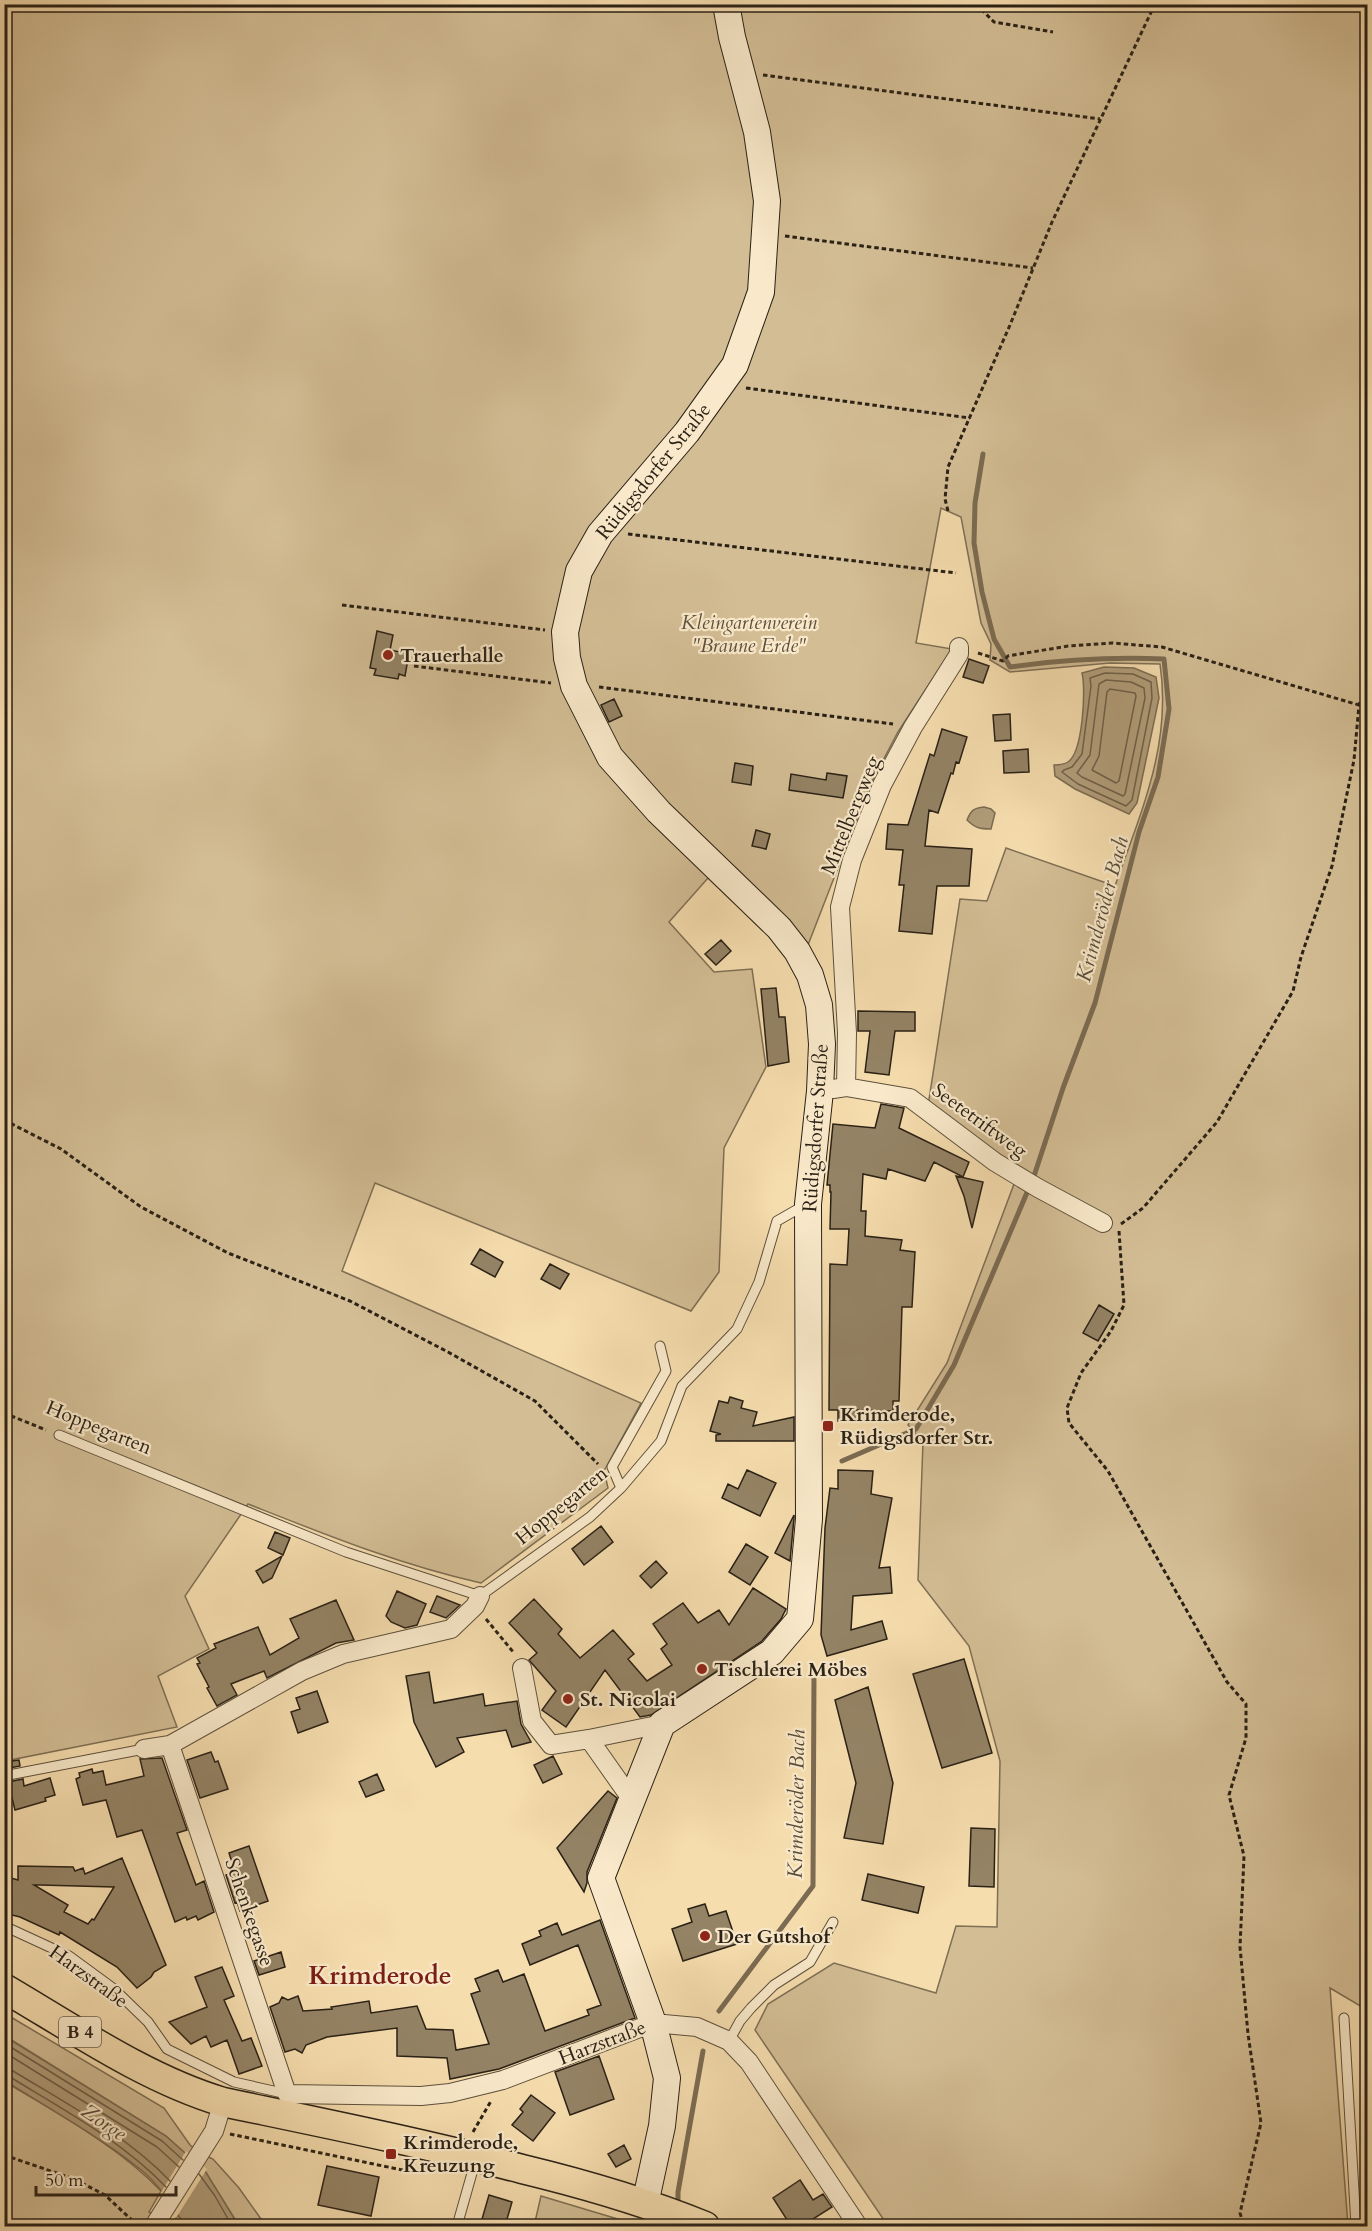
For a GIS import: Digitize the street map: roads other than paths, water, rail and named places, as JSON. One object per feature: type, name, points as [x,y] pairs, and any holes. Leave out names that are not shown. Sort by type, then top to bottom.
[{"type":"main road","name":"Harzstraße","points":[[4,1988],[161,2062],[190,2092],[223,2102],[474,2146],[554,2177],[654,2207],[699,2224]]},
{"type":"street","name":"Rüdigsdorfer Straße","points":[[662,1724],[772,1652],[800,1619],[809,1519],[808,1204],[820,1091],[822,1044],[819,1005],[810,975],[797,951],[779,928],[659,812],[610,758],[574,686],[567,658],[565,632],[579,571],[600,534],[687,432],[735,365],[761,292],[767,201],[757,132],[726,4]]},
{"type":"street","name":"Mittelbergweg","points":[[846,1088],[846,1033],[840,907],[852,860],[882,785],[913,727],[959,654],[959,647]]},
{"type":"street","name":"Seetetriftweg","points":[[820,1091],[846,1088],[910,1098],[995,1162],[1103,1223]]},
{"type":"street","name":"Hoppegarten","points":[[170,1745],[302,1671],[343,1654],[451,1629],[478,1601]]},
{"type":"street","points":[[522,1668],[532,1721],[551,1745],[662,1724]]},
{"type":"street","points":[[654,2207],[666,2078],[653,2023],[601,1878],[662,1724]]},
{"type":"street","points":[[588,1739],[632,1800]]},
{"type":"street","points":[[144,1749],[170,1745]]},
{"type":"street","name":"Schenkegasse","points":[[170,1745],[287,2094]]},
{"type":"street","name":"Harzstraße","points":[[287,2094],[421,2096],[450,2093],[503,2080],[653,2023],[697,2027],[729,2041],[749,2062],[858,2226]]},
{"type":"street","points":[[156,2222],[214,2131],[223,2102]]},
{"type":"lane","name":"Hoppegarten","points":[[59,1435],[346,1552],[478,1601],[590,1517],[621,1488],[661,1442],[682,1386],[737,1329],[759,1282],[777,1221],[808,1204]]},
{"type":"lane","points":[[621,1488],[612,1467],[666,1371],[660,1346]]},
{"type":"lane","points":[[4,1776],[144,1749]]},
{"type":"lane","points":[[729,2041],[740,2020],[774,1985],[810,1962],[833,1922]]},
{"type":"lane","name":"Harzstraße","points":[[4,1926],[69,1956],[114,1989],[147,2022],[161,2062]]},
{"type":"lane","points":[[1344,2018],[1356,2226]]},
{"type":"lane","points":[[161,2062],[287,2094]]},
{"type":"lane","points":[[457,2226],[474,2146]]},
{"type":"water","points":[[1104,667],[1134,668],[1156,677],[1159,698],[1137,803],[1129,814],[1075,789],[1055,776],[1054,765],[1068,762],[1077,746],[1084,692],[1082,673]]},
{"type":"water","points":[[984,807],[995,813],[991,829],[978,828],[967,820],[973,810]]},
{"type":"water","name":"Zorge","points":[[4,2036],[166,2136],[205,2171],[239,2226],[185,2226],[159,2188],[140,2169],[91,2134],[5,2081]]},
{"type":"waterway","name":"Krimderöder Bach","points":[[842,1461],[916,1429],[954,1365],[1034,1176],[1063,1088],[1095,1003],[1139,832],[1158,777],[1169,709],[1164,659],[1125,658],[1010,667],[994,639],[982,592],[974,543],[975,503],[983,454]]},
{"type":"waterway","name":"Krimderöder Bach","points":[[719,2011],[813,1886],[814,1674]]},
{"type":"waterway","name":"Krimderöder Bach","points":[[678,2206],[678,2192],[703,2051]]},
{"type":"place","name":"Trauerhalle","points":[[388,655]]},
{"type":"place","name":"Krimderode, Rüdigsdorfer Str.","points":[[828,1426]]},
{"type":"place","name":"Tischlerei Möbes","points":[[702,1669]]},
{"type":"place","name":"St. Nicolai","points":[[568,1699]]},
{"type":"place","name":"Der Gutshof","points":[[705,1936]]},
{"type":"place","name":"Krimderode, Kreuzung","points":[[391,2154]]},
{"type":"district","name":"Krimderode","points":[[380,1975]]},
{"type":"park label","name":"Kleingartenverein \"Braune Erde\"","points":[[749,634]]}]
